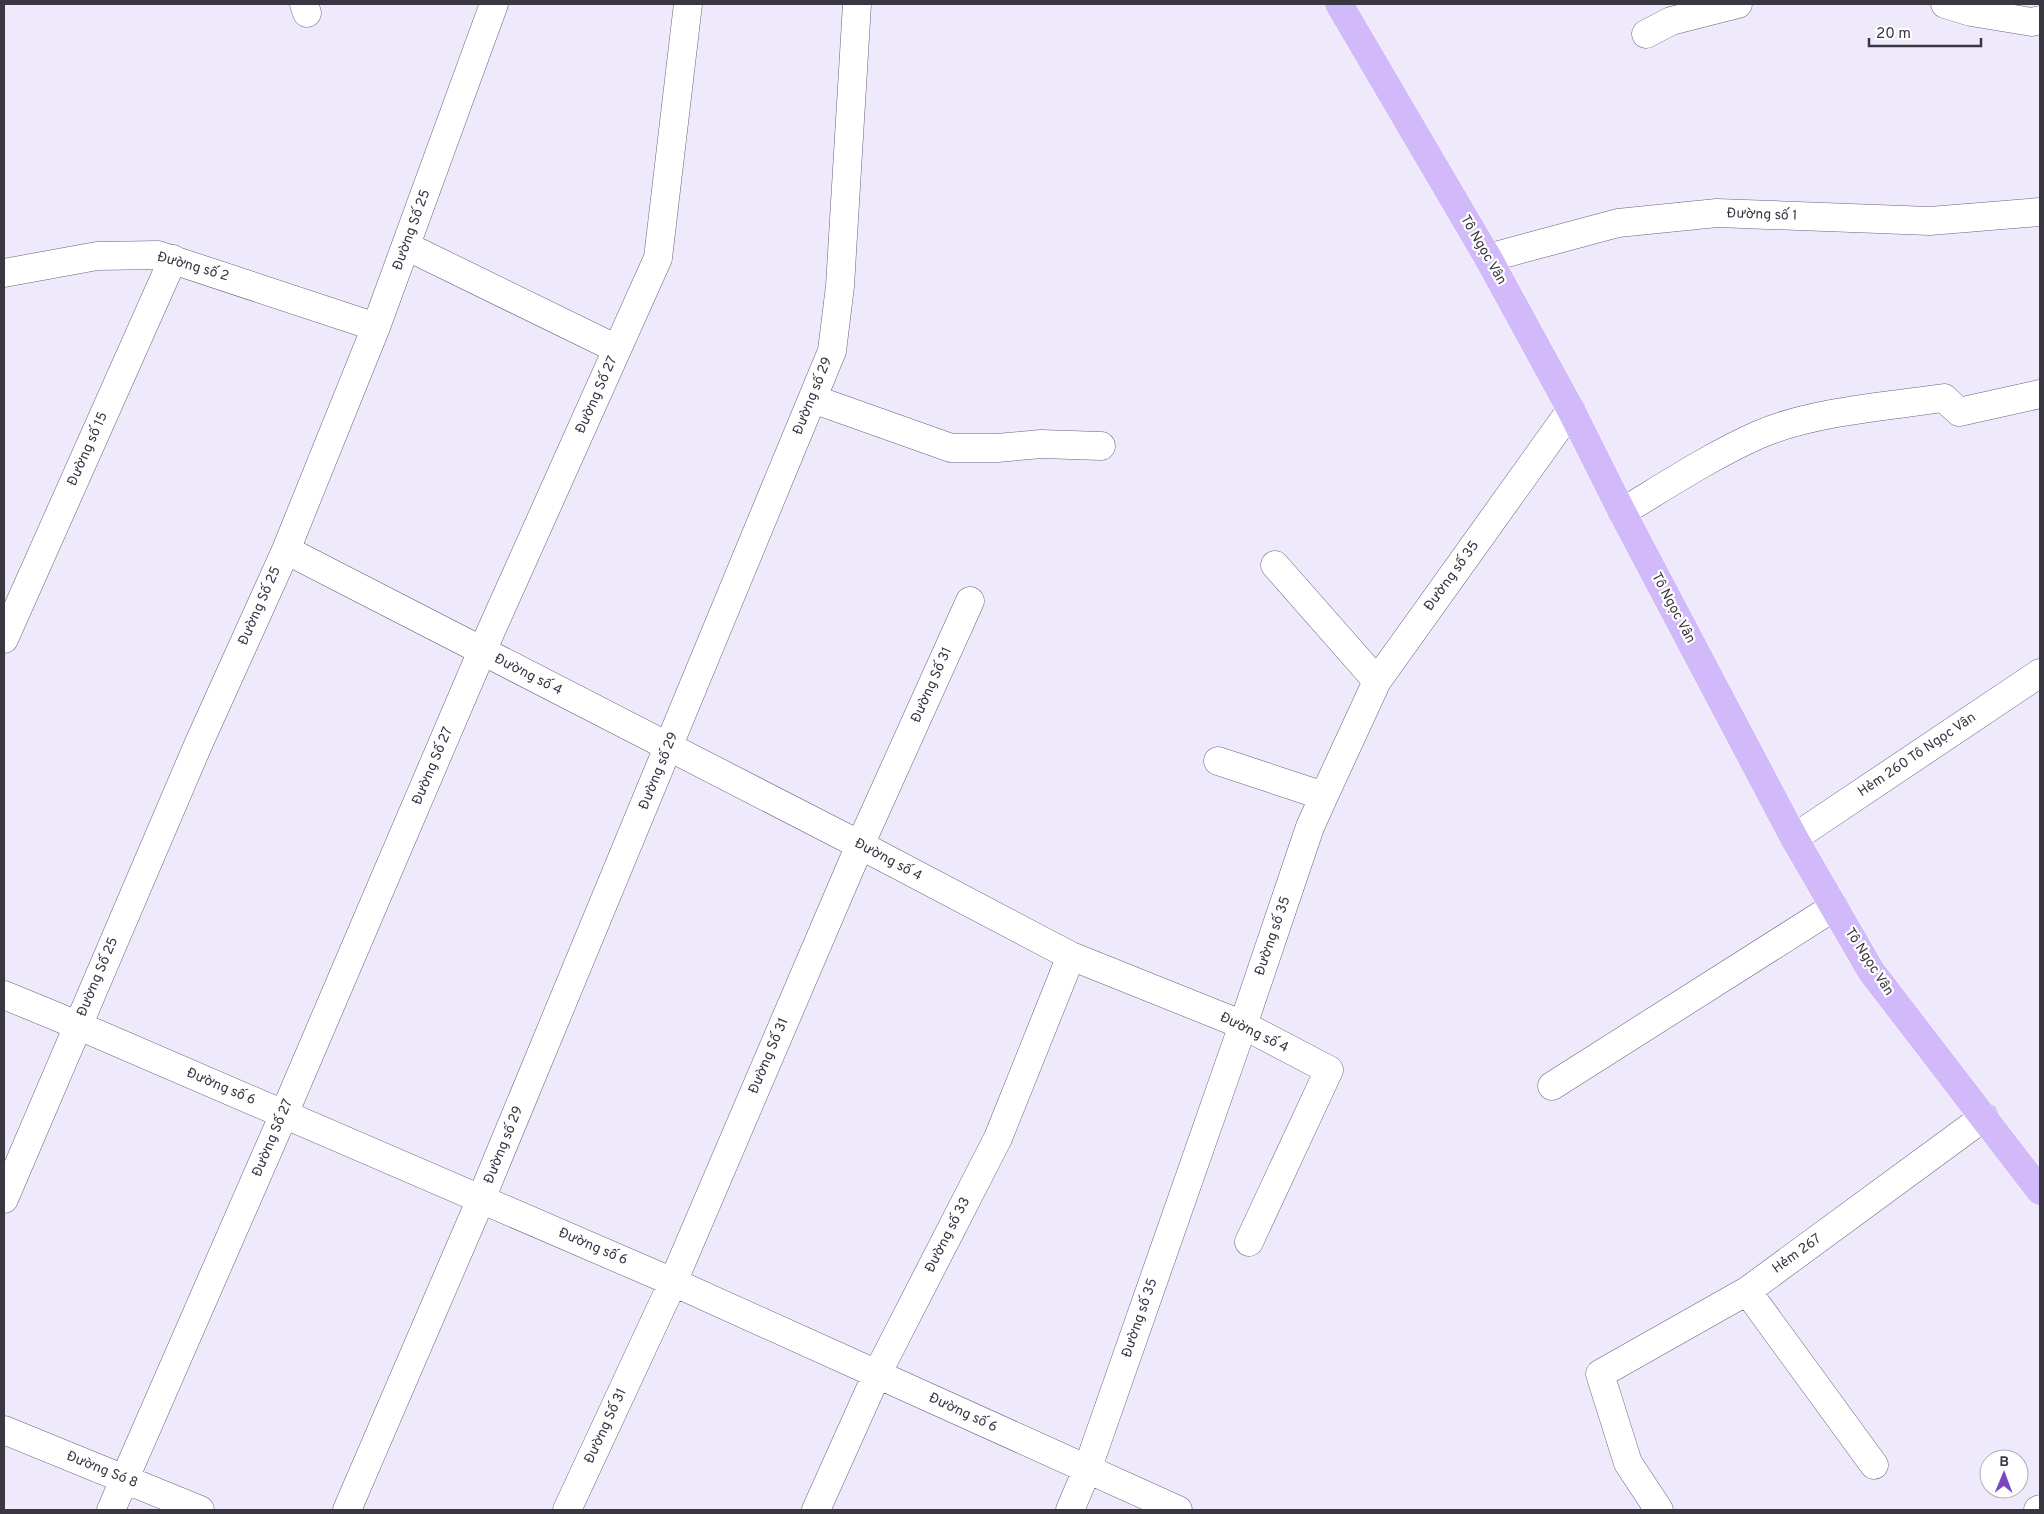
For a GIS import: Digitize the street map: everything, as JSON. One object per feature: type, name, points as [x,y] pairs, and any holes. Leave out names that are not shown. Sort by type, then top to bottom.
[{"type":"main road","name":"Tô Ngọc Vân","points":[[1339,4],[1488,258],[1571,410],[1622,512],[1794,838],[1871,971],[2040,1191]]},
{"type":"street","name":"Đường Số 25","points":[[4,1199],[198,745],[286,550],[376,328],[494,4]]},
{"type":"street","name":"Đường Số 27","points":[[111,1510],[284,1114],[482,652],[658,258],[688,4]]},
{"type":"street","name":"Đường số 29","points":[[348,1510],[481,1200],[832,351],[840,286],[857,4]]},
{"type":"street","points":[[1646,34],[1671,21],[1738,4]]},
{"type":"street","points":[[1945,4],[1971,12],[2032,22],[2040,20]]},
{"type":"street","name":"Đường số 1","points":[[1488,258],[1618,223],[1717,213],[1930,221],[2040,212]]},
{"type":"street","points":[[406,246],[617,348]]},
{"type":"street","name":"Đường số 2","points":[[4,273],[96,256],[158,255],[376,328]]},
{"type":"street","name":"Đường số 15","points":[[4,639],[172,260]]},
{"type":"street","points":[[1622,512],[1722,454],[1759,435],[1790,424],[1835,414],[1944,398],[1959,412],[2040,394]]},
{"type":"street","points":[[812,399],[951,448],[997,448],[1040,444],[1101,446]]},
{"type":"street","name":"Đường số 35","points":[[1070,1510],[1087,1470],[1243,1025],[1310,827],[1324,796],[1377,681],[1571,410]]},
{"type":"street","name":"Đường số 4","points":[[286,550],[860,845],[1071,956],[1243,1025],[1329,1070],[1249,1242]]},
{"type":"street","points":[[1275,565],[1377,681]]},
{"type":"street","name":"Đường Số 31","points":[[567,1510],[673,1282],[860,845],[970,601]]},
{"type":"street","name":"Hẻm 260 Tô Ngọc Vân","points":[[1794,838],[2040,673]]},
{"type":"street","points":[[1218,761],[1324,796]]},
{"type":"street","points":[[1552,1086],[1834,906]]},
{"type":"street","name":"Đường số 33","points":[[816,1510],[876,1374],[998,1138],[1071,956]]},
{"type":"street","name":"Đường số 6","points":[[4,995],[673,1282],[1178,1510]]},
{"type":"street","name":"Hẻm 267","points":[[1659,1510],[1628,1463],[1600,1374],[1747,1291],[1984,1118]]},
{"type":"street","points":[[1747,1291],[1874,1465]]},
{"type":"street","name":"Đường Só 8","points":[[4,1430],[200,1510]]}]
